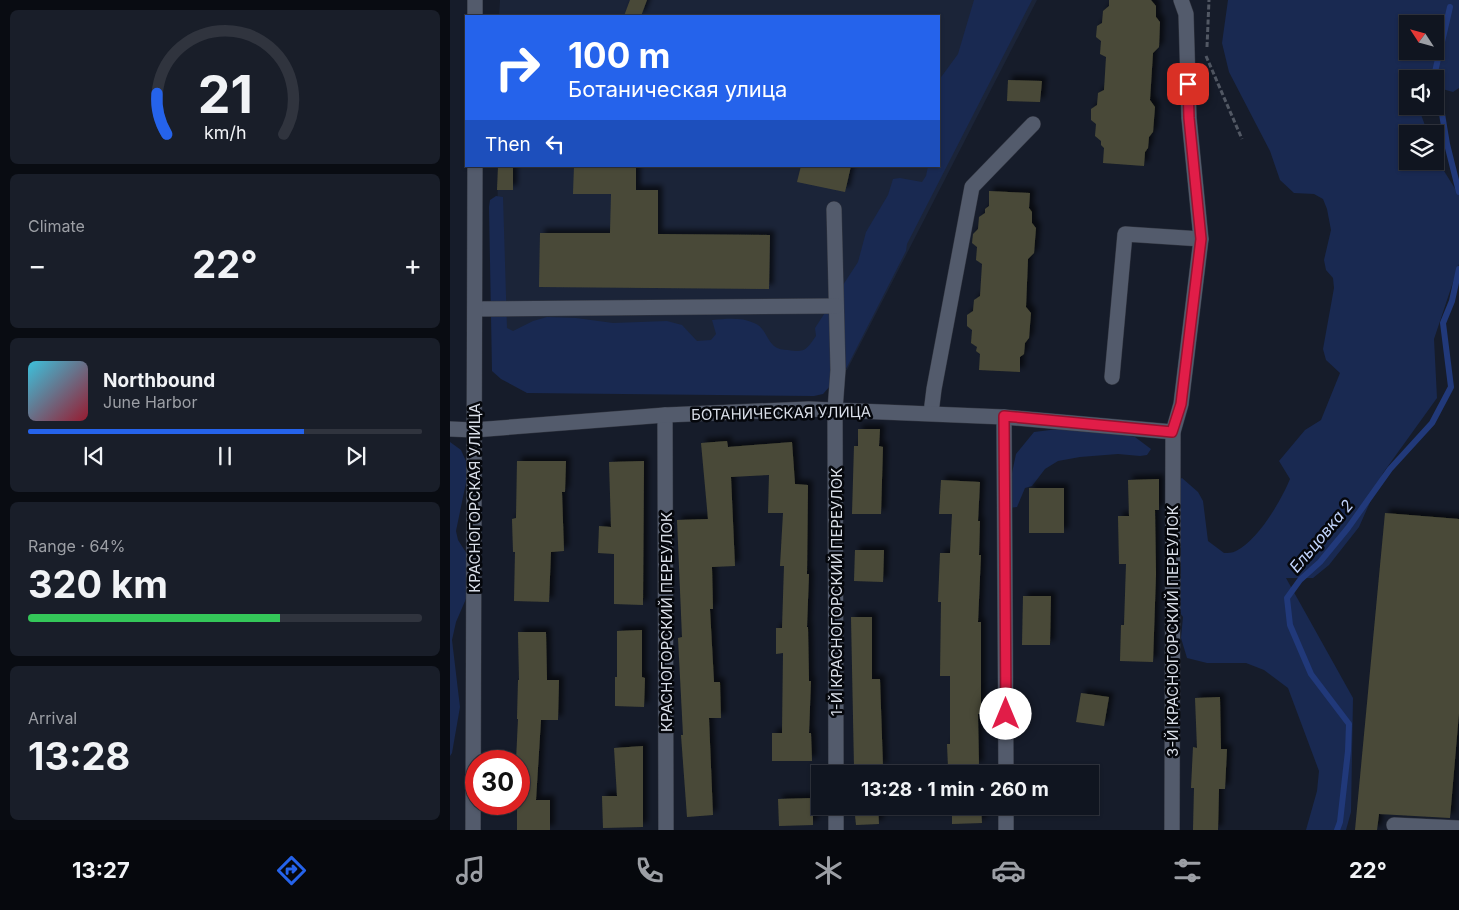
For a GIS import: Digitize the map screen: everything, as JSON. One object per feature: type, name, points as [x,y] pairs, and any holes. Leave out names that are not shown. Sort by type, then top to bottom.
[{"type":"street","points":[[474,0],[474,15]]},
{"type":"street","name":"3-Й КРАСНОГОРСКИЙ ПЕРЕУЛОК","points":[[1172,830],[1172,432],[1181,404],[1201,239],[1189,118],[1186,14],[1181,0]]},
{"type":"street","points":[[930,413],[972,187],[1033,124]]},
{"type":"street","name":"КРАСНОГОРСКАЯ УЛИЦА","points":[[473,830],[475,167]]},
{"type":"street","name":"1-Й КРАСНОГОРСКИЙ ПЕРЕУЛОК","points":[[834,209],[838,370],[835,410],[836,765]]},
{"type":"street","points":[[1112,377],[1125,234],[1201,239]]},
{"type":"street","points":[[475,309],[836,306]]},
{"type":"street","name":"БОТАНИЧЕСКАЯ УЛИЦА","points":[[450,429],[474,430],[665,415],[808,409],[1004,416],[1172,432]]},
{"type":"street","name":"КРАСНОГОРСКИЙ ПЕРЕУЛОК","points":[[665,415],[666,830]]},
{"type":"street","points":[[1004,416],[1006,765]]},
{"type":"street","points":[[836,815],[836,830]]},
{"type":"street","points":[[1006,815],[1006,830]]},
{"type":"street","points":[[1394,825],[1459,828]]},
{"type":"path","points":[[1209,0],[1206,56],[1242,139]]},
{"type":"shaded area","points":[[500,0],[1037,0],[847,370],[498,370],[496,309],[498,167],[940,167],[940,15],[499,15]]},
{"type":"shaded area","points":[[974,0],[1032,0],[907,244],[906,251],[847,367],[823,394],[814,396],[527,393],[501,379],[492,371],[489,207],[490,200],[496,196],[503,197],[507,328],[513,331],[533,321],[547,317],[576,318],[613,323],[667,321],[682,325],[697,341],[711,340],[716,334],[712,320],[739,319],[758,325],[777,348],[798,351],[805,349],[816,336],[815,328],[858,262],[866,232],[888,195],[893,179],[900,178],[922,182],[926,176],[928,167],[940,167],[940,79],[958,54]]},
{"type":"shaded area","points":[[1228,0],[1459,0],[1459,88],[1453,92],[1444,90],[1444,70],[1399,70],[1399,115],[1421,115],[1425,125],[1399,125],[1399,170],[1443,170],[1459,195],[1459,264],[1434,339],[1437,398],[1383,473],[1359,527],[1329,565],[1313,578],[1286,578],[1353,698],[1351,812],[1346,830],[1306,830],[1317,791],[1319,771],[1288,688],[1264,670],[1246,663],[1207,663],[1187,658],[1181,638],[1183,617],[1172,602],[1174,482],[1182,478],[1198,492],[1203,501],[1208,541],[1224,553],[1234,552],[1244,546],[1268,519],[1290,479],[1279,461],[1305,430],[1321,420],[1340,373],[1326,360],[1323,349],[1334,288],[1333,278],[1326,270],[1324,260],[1331,230],[1327,209],[1323,199],[1314,194],[1294,193],[1280,180],[1270,151],[1229,72],[1222,43]]},
{"type":"shaded area","points":[[1082,426],[1135,437],[1151,449],[1147,455],[1140,456],[1118,454],[1058,461],[1045,469],[1032,486],[1025,488],[1017,507],[1009,508],[1009,487],[1016,454],[1034,432]]},
{"type":"shaded area","points":[[450,442],[461,450],[469,468],[456,531],[458,540],[478,571],[456,622],[452,640],[460,707],[450,756]]},
{"type":"building","points":[[630,0],[647,0],[641,15],[624,15]]},
{"type":"building","points":[[1109,0],[1151,0],[1156,6],[1156,17],[1160,22],[1159,47],[1153,53],[1150,100],[1155,107],[1153,132],[1149,137],[1148,148],[1145,152],[1144,166],[1103,163],[1104,148],[1101,145],[1101,141],[1095,136],[1096,124],[1091,120],[1091,109],[1097,105],[1098,93],[1104,90],[1106,57],[1100,54],[1101,41],[1096,37],[1097,26],[1102,23],[1103,11],[1109,6]]},
{"type":"building","points":[[1008,80],[1042,81],[1040,102],[1007,101]]},
{"type":"building","points":[[498,167],[513,167],[513,190],[497,190]]},
{"type":"building","points":[[574,167],[636,167],[636,190],[658,190],[658,234],[770,235],[769,289],[539,287],[540,233],[610,233],[611,194],[573,194]]},
{"type":"building","points":[[801,167],[851,167],[845,192],[797,182]]},
{"type":"building","points":[[989,191],[1030,193],[1029,208],[1032,212],[1032,223],[1036,228],[1034,253],[1028,259],[1026,307],[1031,313],[1029,338],[1025,343],[1024,354],[1020,357],[1020,372],[979,370],[980,354],[976,351],[977,347],[971,343],[972,330],[967,326],[967,315],[973,311],[974,300],[980,296],[982,264],[976,260],[977,247],[972,243],[973,234],[978,229],[979,217],[985,213],[985,209],[989,206]]},
{"type":"building","points":[[858,429],[880,429],[879,446],[883,447],[881,514],[852,514],[854,446],[858,446]]},
{"type":"building","points":[[727,441],[728,447],[792,442],[795,484],[808,485],[807,574],[809,574],[807,627],[809,681],[811,681],[809,733],[811,733],[812,761],[772,761],[772,733],[782,733],[783,653],[776,654],[776,628],[782,628],[784,566],[780,566],[783,513],[768,513],[769,475],[731,477],[735,566],[712,567],[713,609],[710,609],[714,682],[720,682],[721,718],[709,718],[713,815],[687,817],[681,735],[683,735],[678,638],[682,637],[677,520],[708,519],[701,443]]},
{"type":"building","points":[[517,461],[566,461],[565,492],[562,492],[564,551],[551,552],[549,602],[514,601],[515,552],[513,552],[512,519],[516,518]]},
{"type":"building","points":[[644,461],[643,605],[614,604],[614,554],[598,553],[599,526],[611,527],[609,462]]},
{"type":"building","points":[[1159,479],[1159,510],[1155,510],[1156,574],[1153,662],[1120,661],[1121,625],[1124,625],[1126,564],[1119,564],[1118,516],[1129,516],[1128,480]]},
{"type":"building","points":[[941,480],[980,482],[978,521],[980,521],[979,555],[981,555],[978,622],[981,622],[981,714],[978,714],[979,765],[948,765],[947,744],[950,744],[950,676],[940,676],[941,602],[938,602],[940,553],[950,553],[952,514],[939,514]]},
{"type":"building","points":[[1029,488],[1064,488],[1064,533],[1029,533]]},
{"type":"building","points":[[1385,513],[1459,519],[1459,713],[1450,818],[1379,814],[1377,830],[1355,830]]},
{"type":"building","points":[[855,550],[884,550],[883,582],[854,581]]},
{"type":"building","points":[[1023,596],[1051,596],[1050,645],[1022,645]]},
{"type":"building","points":[[851,617],[872,617],[872,679],[880,679],[883,765],[854,765]]},
{"type":"building","points":[[642,630],[642,677],[645,678],[644,707],[615,706],[617,631]]},
{"type":"building","points":[[518,632],[546,632],[547,680],[559,680],[558,720],[541,720],[536,800],[550,800],[550,830],[517,830],[517,815],[530,815],[530,750],[517,750],[519,680]]},
{"type":"building","points":[[1081,693],[1109,697],[1104,726],[1076,722]]},
{"type":"building","points":[[1220,697],[1221,749],[1227,749],[1225,789],[1219,789],[1218,830],[1193,830],[1194,788],[1191,788],[1193,747],[1197,748],[1195,698]]},
{"type":"building","points":[[643,746],[643,827],[603,828],[602,796],[617,796],[614,748]]},
{"type":"building","points":[[811,798],[813,825],[779,826],[778,799]]},
{"type":"building","points":[[855,815],[878,815],[879,824],[856,825]]},
{"type":"building","points":[[952,815],[982,815],[982,823],[952,824]]},
{"type":"waterway","name":"Ельцовка 2","points":[[1450,7],[1435,72],[1447,144],[1459,192]]},
{"type":"waterway","name":"Ельцовка 2","points":[[1337,830],[1340,822],[1349,724],[1311,674],[1290,625],[1287,598],[1300,580],[1320,562],[1348,528],[1390,469],[1432,423],[1451,387],[1443,323],[1452,301],[1459,269]]},
{"type":"route","points":[[1006,714],[1004,416],[1172,432],[1181,404],[1201,239],[1189,118],[1188,84]]}]
